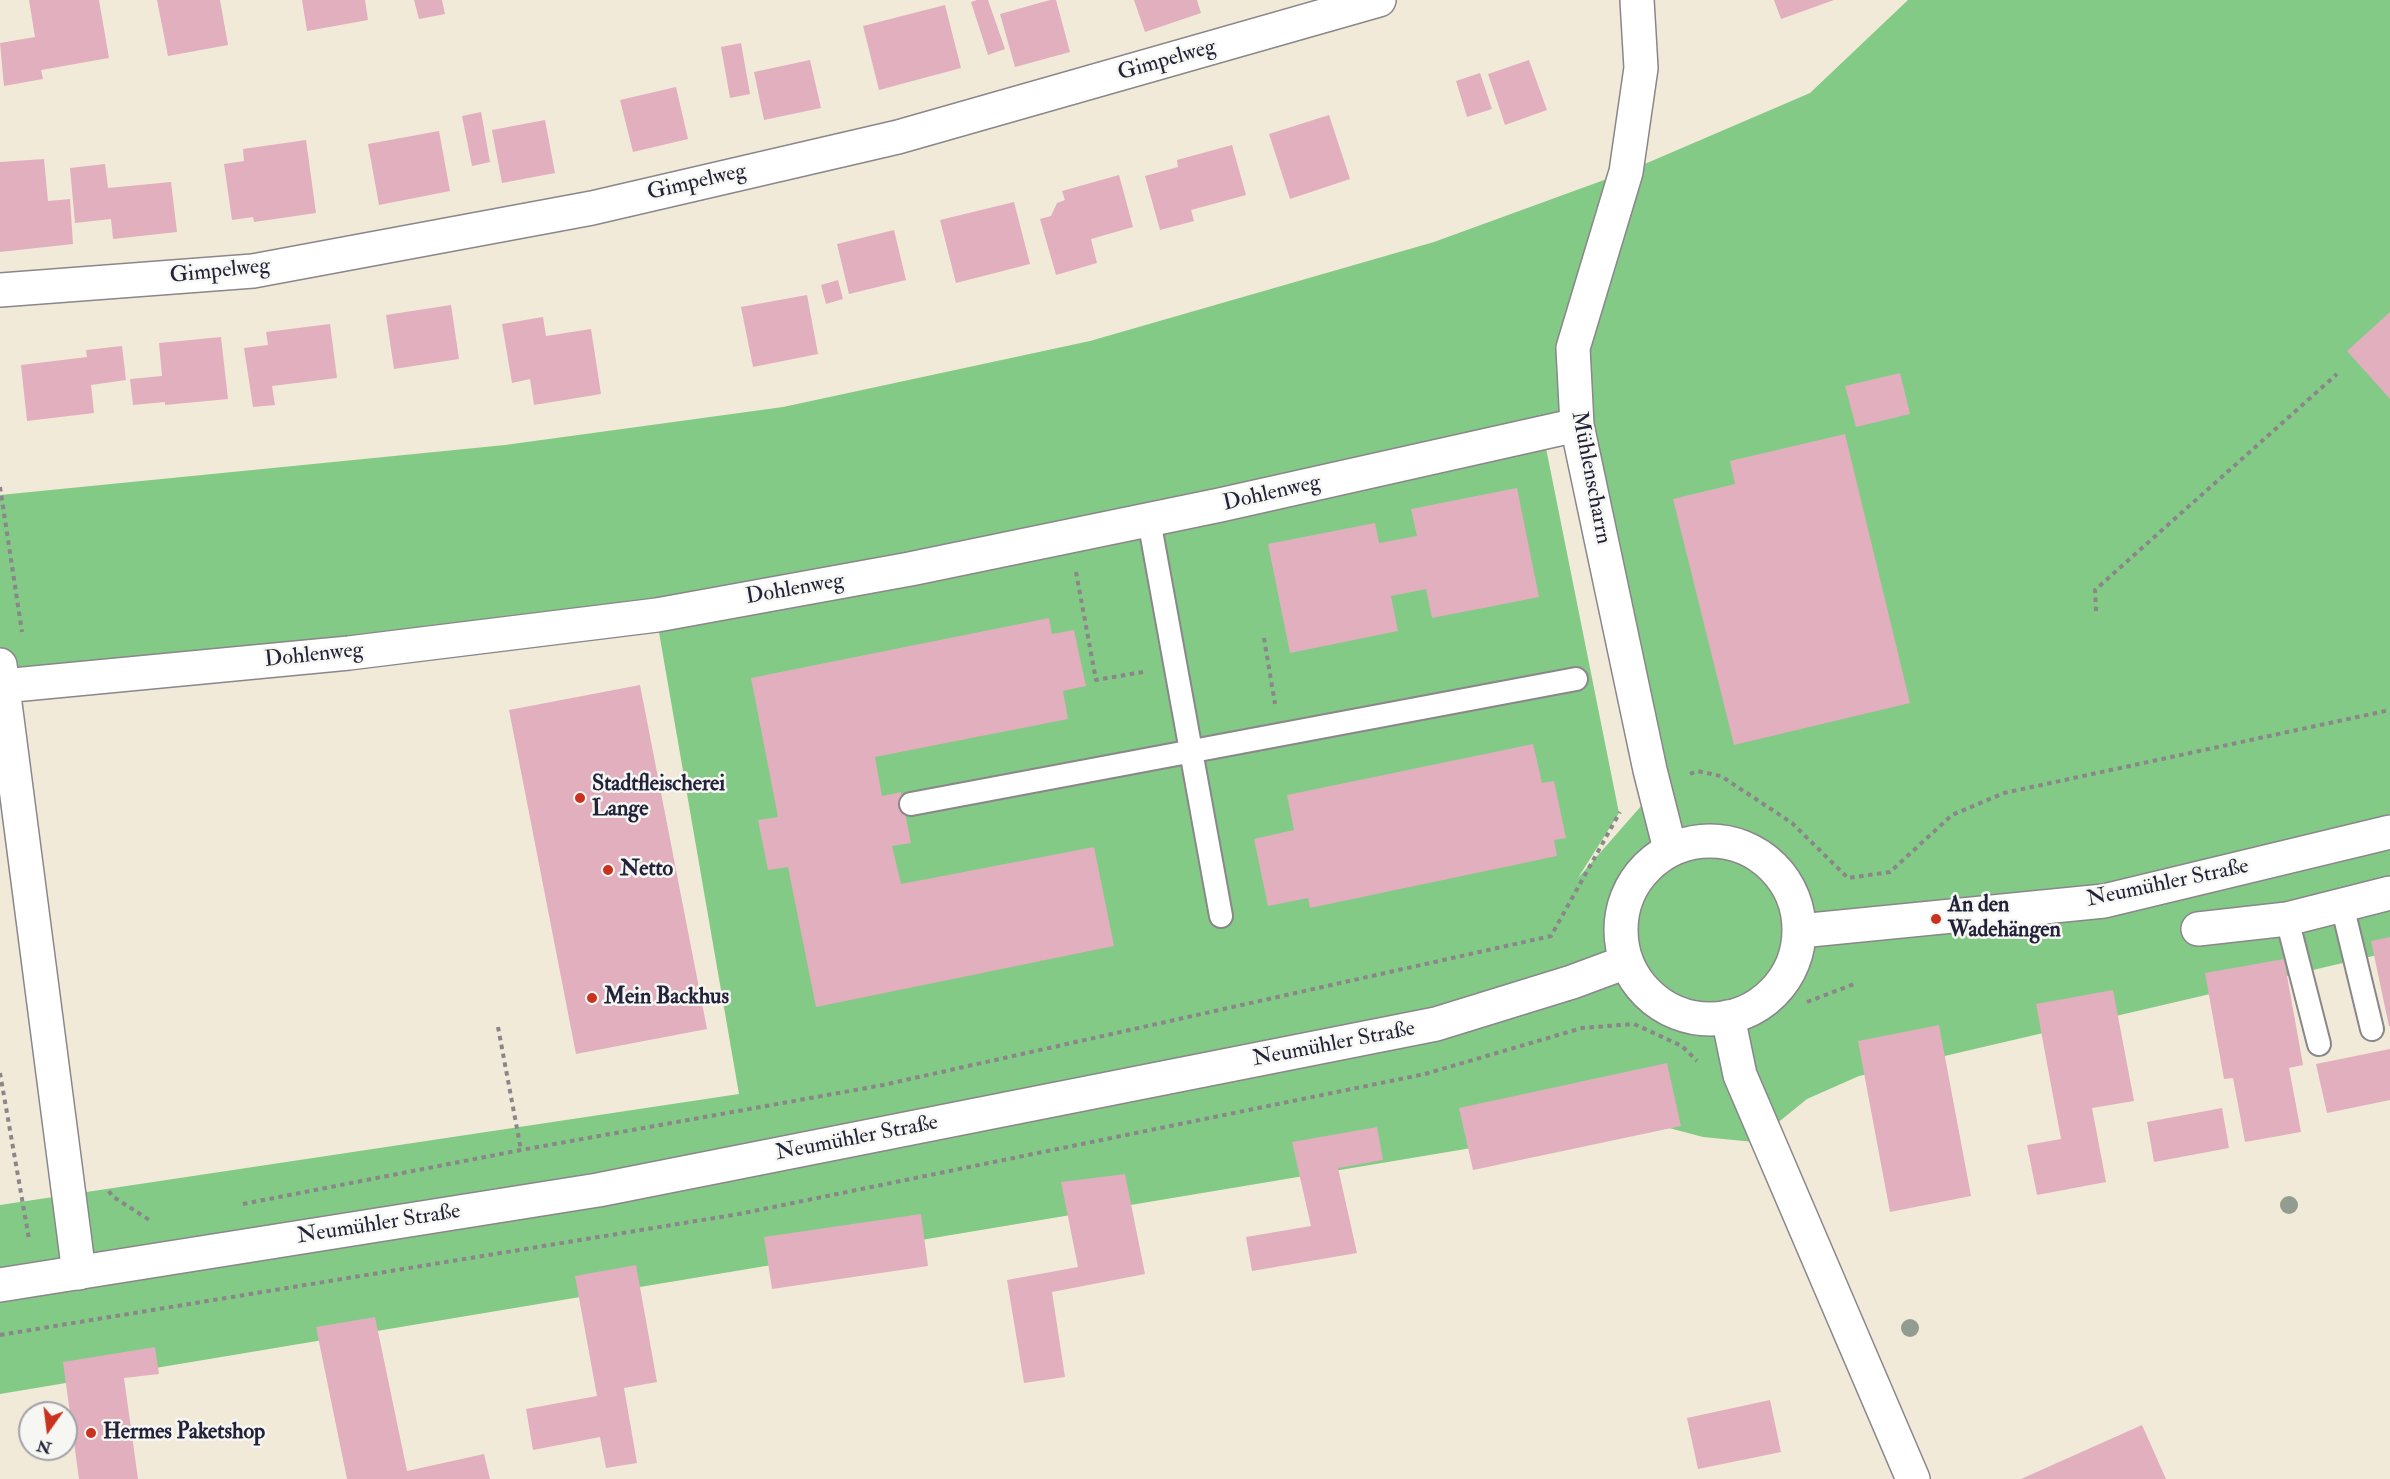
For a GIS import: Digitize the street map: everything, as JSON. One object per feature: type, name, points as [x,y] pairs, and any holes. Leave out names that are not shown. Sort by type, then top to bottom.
[{"type":"street","name":"Gimpelweg","points":[[0,290],[253,270],[592,208],[898,137],[1379,0]]},
{"type":"street","name":"Mühlenscharrn","points":[[1637,0],[1641,68],[1626,172],[1573,348],[1577,425],[1650,770],[1670,849]]},
{"type":"street","name":"Dohlenweg","points":[[1,675],[349,653],[657,615],[910,569],[1149,520],[1577,425]]},
{"type":"street","points":[[1,675],[79,1274]]},
{"type":"street","name":"Neumühler Straße","points":[[1800,931],[2104,901],[2390,832]]},
{"type":"street","points":[[1698,841],[1727,842],[1754,852],[1773,867],[1788,887],[1797,910],[1800,931],[1793,962],[1780,986],[1760,1004],[1728,1017],[1708,1019],[1682,1015],[1659,1003],[1639,985],[1626,962],[1620,936],[1622,910],[1632,885],[1648,865],[1670,849],[1698,841]]},
{"type":"street","points":[[2198,929],[2287,919],[2390,893]]},
{"type":"street","name":"Neumühler Straße","points":[[0,1285],[598,1191],[1437,1024],[1572,982],[1626,962]]},
{"type":"street","points":[[1728,1017],[1740,1075],[1913,1479]]},
{"type":"lane","points":[[1149,520],[1221,915]]},
{"type":"lane","points":[[911,804],[1576,679]]},
{"type":"lane","points":[[2342,905],[2372,1029]]},
{"type":"lane","points":[[2287,919],[2319,1044]]},
{"type":"path","points":[[2096,611],[2096,590],[2337,374]]},
{"type":"path","points":[[1069,536],[1096,680],[1175,666]]},
{"type":"path","points":[[1264,638],[1281,734]]},
{"type":"path","points":[[1697,771],[1721,776],[1792,823],[1848,878],[1890,872],[1952,815],[2004,793],[2390,710]]},
{"type":"path","points":[[234,1206],[521,1150],[883,1085],[1551,936],[1619,813]]},
{"type":"path","points":[[1807,1002],[1854,984]]},
{"type":"path","points":[[0,1335],[739,1214],[1425,1074],[1582,1028],[1634,1024],[1682,1046],[1702,1067]]},
{"type":"path","points":[[498,1027],[521,1150]]},
{"type":"path","points":[[0,1073],[29,1239]]},
{"type":"path","points":[[142,1224],[153,1222]]},
{"type":"path","points":[[19,1241],[74,1233]]},
{"type":"green space","points":[[1908,0],[2390,0],[2390,952],[1859,1076],[1807,1099],[1754,1142],[1703,1137],[1639,1120],[0,1394],[0,1205],[739,1094],[656,615],[29,684],[0,664],[0,495],[505,445],[783,407],[1090,341],[1434,242],[1626,172],[1810,93]],"holes":[[[1577,426],[1656,789],[1578,878],[1619,813],[1543,433]]]},
{"type":"building","points":[[29,0],[99,0],[109,58],[41,70],[43,79],[4,86],[0,43],[35,37]]},
{"type":"building","points":[[157,0],[220,0],[228,45],[168,56]]},
{"type":"building","points":[[302,0],[365,0],[368,20],[307,31]]},
{"type":"building","points":[[414,0],[442,0],[445,14],[419,19]]},
{"type":"building","points":[[988,0],[1005,49],[988,55],[971,2]]},
{"type":"building","points":[[1056,0],[1070,52],[1015,67],[1000,14]]},
{"type":"building","points":[[1134,0],[1197,0],[1201,13],[1145,32]]},
{"type":"building","points":[[1774,0],[1834,0],[1781,19]]},
{"type":"building","points":[[945,5],[961,68],[879,90],[863,26]]},
{"type":"building","points":[[741,43],[750,94],[730,98],[721,47]]},
{"type":"building","points":[[810,60],[821,108],[764,120],[754,72]]},
{"type":"building","points":[[1529,60],[1547,110],[1505,125],[1488,74]]},
{"type":"building","points":[[1480,73],[1492,109],[1467,117],[1456,81]]},
{"type":"building","points":[[676,87],[688,139],[633,152],[620,100]]},
{"type":"building","points":[[481,112],[490,162],[472,166],[462,116]]},
{"type":"building","points":[[1329,115],[1350,179],[1290,199],[1269,134]]},
{"type":"building","points":[[545,120],[555,173],[502,183],[492,130]]},
{"type":"building","points":[[439,131],[450,191],[379,205],[368,144]]},
{"type":"building","points":[[306,140],[316,213],[254,222],[253,217],[232,220],[224,164],[244,161],[243,149]]},
{"type":"building","points":[[1232,145],[1246,195],[1191,210],[1194,221],[1160,230],[1145,176],[1178,167],[1177,160]]},
{"type":"building","points":[[44,159],[48,201],[70,199],[73,244],[0,252],[0,162]]},
{"type":"building","points":[[105,164],[108,188],[171,182],[177,232],[113,239],[111,219],[75,223],[70,168]]},
{"type":"building","points":[[1119,175],[1133,227],[1091,239],[1097,263],[1056,275],[1040,219],[1051,216],[1057,203],[1065,200],[1062,191]]},
{"type":"building","points":[[1014,202],[1030,264],[956,283],[940,220]]},
{"type":"building","points":[[894,230],[906,280],[849,294],[837,244]]},
{"type":"building","points":[[838,280],[843,299],[826,304],[821,285]]},
{"type":"building","points":[[807,295],[818,354],[753,367],[741,307]]},
{"type":"building","points":[[451,305],[459,359],[394,369],[386,315]]},
{"type":"building","points":[[2390,312],[2390,399],[2347,351]]},
{"type":"building","points":[[543,317],[546,336],[591,329],[601,394],[534,405],[530,379],[512,383],[502,324]]},
{"type":"building","points":[[330,324],[337,378],[272,386],[275,405],[253,407],[244,348],[268,345],[266,332]]},
{"type":"building","points":[[221,337],[228,399],[165,405],[165,402],[133,405],[130,379],[162,376],[159,343]]},
{"type":"building","points":[[122,346],[126,380],[91,385],[94,413],[27,421],[21,365],[87,357],[86,350]]},
{"type":"building","points":[[1900,373],[1910,414],[1856,427],[1845,386]]},
{"type":"building","points":[[1845,434],[1910,703],[1734,745],[1673,499],[1735,484],[1730,461]]},
{"type":"building","points":[[1517,488],[1539,597],[1432,618],[1426,589],[1391,596],[1398,631],[1290,653],[1268,544],[1375,523],[1379,543],[1417,536],[1411,509]]},
{"type":"building","points":[[1049,618],[1052,634],[1074,630],[1086,686],[1063,691],[1068,719],[875,757],[882,796],[901,792],[911,843],[892,846],[901,884],[1094,847],[1114,946],[816,1007],[788,867],[768,870],[758,820],[778,817],[751,678]]},
{"type":"building","name":"Netto","points":[[640,685],[707,1029],[576,1054],[509,710]]},
{"type":"building","points":[[1533,744],[1542,783],[1554,781],[1566,838],[1554,840],[1557,856],[1310,908],[1308,898],[1268,906],[1254,839],[1294,830],[1287,795]]},
{"type":"building","points":[[2390,937],[2390,1026],[2389,1026],[2371,941]]},
{"type":"building","points":[[2284,959],[2303,1065],[2289,1068],[2301,1132],[2245,1142],[2233,1078],[2224,1079],[2205,973]]},
{"type":"building","points":[[2113,990],[2134,1101],[2092,1108],[2106,1182],[2037,1195],[2027,1145],[2061,1139],[2036,1004]]},
{"type":"building","points":[[1939,1025],[1971,1196],[1890,1212],[1858,1041]]},
{"type":"building","points":[[2390,1049],[2390,1100],[2327,1113],[2316,1064]]},
{"type":"building","points":[[1667,1063],[1681,1126],[1473,1170],[1459,1108]]},
{"type":"building","points":[[2222,1108],[2229,1148],[2154,1162],[2147,1122]]},
{"type":"building","points":[[1377,1127],[1383,1160],[1338,1168],[1357,1253],[1252,1271],[1246,1237],[1311,1226],[1292,1142]]},
{"type":"building","points":[[1125,1174],[1145,1274],[1052,1292],[1065,1377],[1024,1383],[1007,1280],[1078,1267],[1061,1182]]},
{"type":"building","points":[[921,1214],[928,1266],[772,1289],[764,1237]]},
{"type":"building","points":[[636,1265],[657,1382],[624,1388],[637,1463],[606,1468],[600,1437],[533,1450],[526,1409],[597,1396],[575,1276]]},
{"type":"building","points":[[375,1317],[407,1471],[484,1454],[490,1479],[347,1479],[316,1327]]},
{"type":"building","points":[[155,1347],[159,1374],[124,1378],[138,1479],[79,1479],[77,1461],[78,1401],[68,1401],[63,1362]]},
{"type":"building","points":[[1770,1400],[1781,1452],[1698,1469],[1687,1418]]},
{"type":"building","points":[[2142,1425],[2166,1479],[2021,1479]]},
{"type":"place","name":"Stadtfleischerei Lange","points":[[580,798]]},
{"type":"place","name":"Netto","points":[[608,870]]},
{"type":"place","name":"An den Wadehängen","points":[[1936,919]]},
{"type":"place","name":"Mein Backhus","points":[[592,998]]},
{"type":"place","name":"Hermes Paketshop","points":[[91,1433]]}]
